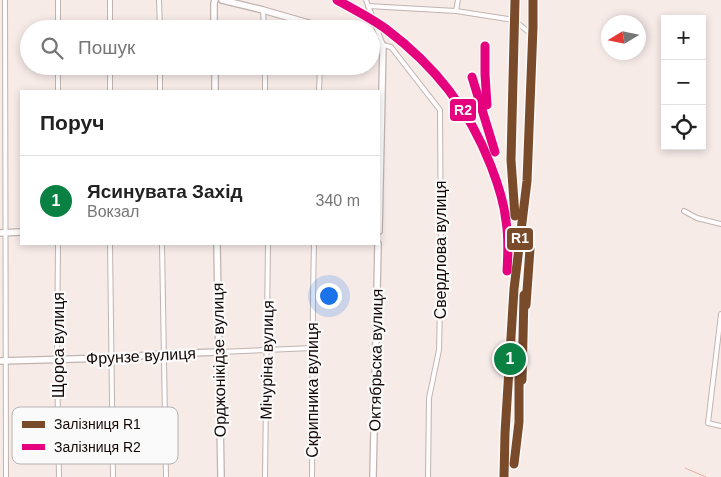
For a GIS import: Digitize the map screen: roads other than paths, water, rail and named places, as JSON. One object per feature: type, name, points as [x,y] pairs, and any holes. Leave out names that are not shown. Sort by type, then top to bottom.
[{"type":"main road","points":[[214,20],[215,0]]},
{"type":"main road","points":[[222,0],[295,20]]},
{"type":"main road","points":[[380,44],[383,45],[380,184]]},
{"type":"main road","points":[[215,75],[215,90]]},
{"type":"main road","points":[[2,233],[20,232]]},
{"type":"main road","name":"Орджонікідзе вулиця","points":[[217,245],[221,477]]},
{"type":"main road","name":"Октябрьска вулиця","points":[[373,477],[378,245]]},
{"type":"main road","name":"Фрунзе вулиця","points":[[3,361],[219,352]]},
{"type":"street","points":[[4,0],[2,233],[6,477]]},
{"type":"street","points":[[58,0],[58,20]]},
{"type":"street","points":[[110,0],[110,20]]},
{"type":"street","points":[[160,0],[160,20]]},
{"type":"street","points":[[366,0],[373,20]]},
{"type":"street","points":[[456,12],[458,0]]},
{"type":"street","points":[[368,6],[456,12],[514,20],[531,34]]},
{"type":"street","points":[[263,10],[264,20]]},
{"type":"street","points":[[380,37],[383,45]]},
{"type":"street","name":"Свердлова вулиця","points":[[383,45],[391,47],[440,110],[441,261],[439,350],[429,398],[428,477]]},
{"type":"street","points":[[58,75],[58,90]]},
{"type":"street","points":[[110,75],[110,90]]},
{"type":"street","points":[[160,75],[160,90]]},
{"type":"street","points":[[265,75],[265,90]]},
{"type":"street","points":[[319,90],[320,75]]},
{"type":"street","points":[[684,211],[697,218],[721,224]]},
{"type":"street","name":"Щорса вулиця","points":[[58,245],[58,407]]},
{"type":"street","points":[[110,245],[112,407]]},
{"type":"street","points":[[162,245],[165,407]]},
{"type":"street","name":"Мічуріна вулиця","points":[[265,477],[268,245]]},
{"type":"street","name":"Скрипника вулиця","points":[[312,477],[314,245]]},
{"type":"street","points":[[721,314],[708,423],[721,426]]},
{"type":"street","name":"Фрунзе вулиця","points":[[219,352],[312,348]]},
{"type":"street","name":"Щорса вулиця","points":[[59,464],[59,477]]},
{"type":"street","points":[[113,464],[113,477]]},
{"type":"street","points":[[166,464],[166,477]]},
{"type":"street","points":[[0,472],[6,470]]},
{"type":"waterway","points":[[685,468],[706,477]]},
{"type":"rail line","name":"R2","points":[[337,0],[372,20]]},
{"type":"rail line","name":"R1","points":[[515,0],[511,160],[515,216]]},
{"type":"rail line","name":"R1","points":[[504,477],[514,289],[527,181],[533,0]]},
{"type":"rail line","name":"R2","points":[[380,25],[420,58],[449,90],[461,107],[482,145],[494,173],[505,214],[508,234],[507,271]]},
{"type":"rail line","name":"R2","points":[[485,46],[487,105]]},
{"type":"rail line","name":"R2","points":[[472,77],[495,152]]},
{"type":"rail line","name":"R1","points":[[526,305],[530,249]]},
{"type":"rail line","name":"R1","points":[[522,380],[524,295]]},
{"type":"rail line","name":"R1","points":[[514,464],[519,422],[519,369]]},
{"type":"place","name":"Ясинувата Захід","points":[[510,359]]}]
